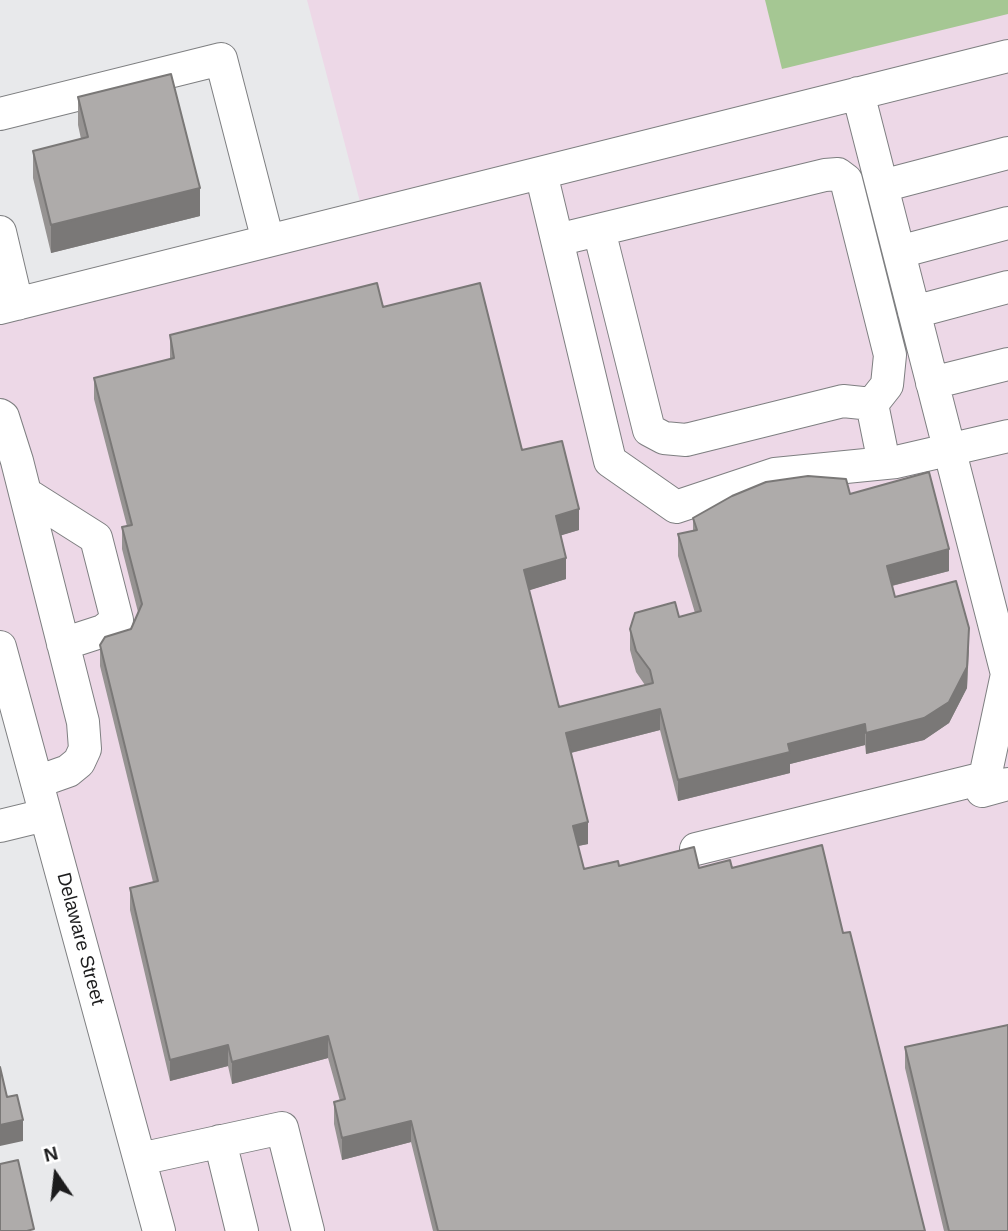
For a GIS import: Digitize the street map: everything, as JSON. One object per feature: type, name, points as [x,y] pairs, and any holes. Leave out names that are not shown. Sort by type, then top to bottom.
[{"type":"street","points":[[0,232],[9,306],[1008,56]]},
{"type":"street","points":[[0,114],[220,60],[268,241]]},
{"type":"street","points":[[696,849],[996,781],[1007,674],[858,93]]},
{"type":"street","points":[[557,240],[825,175],[879,174],[1008,153]]},
{"type":"street","points":[[541,173],[610,461],[676,507],[775,474],[884,463],[950,451],[1008,436]]},
{"type":"street","points":[[838,174],[846,180],[890,355],[887,385],[872,404],[884,463]]},
{"type":"street","points":[[899,252],[1008,223]]},
{"type":"street","points":[[599,230],[649,430],[664,438],[686,440],[843,401],[872,404]]},
{"type":"street","points":[[914,312],[1008,287]]},
{"type":"street","points":[[932,383],[1008,364]]},
{"type":"street","points":[[0,415],[3,417],[17,461],[83,722],[85,749],[79,762],[68,771],[37,782]]},
{"type":"street","points":[[25,493],[96,538],[117,620],[103,631],[64,644]]},
{"type":"street","name":"Delaware Street","points":[[0,648],[159,1231]]},
{"type":"street","points":[[0,826],[46,815]]},
{"type":"street","points":[[140,1159],[282,1128],[307,1231]]},
{"type":"street","points":[[220,1141],[242,1231]]},
{"type":"shaded area","points":[[307,0],[1008,0],[1008,1231],[159,1231],[0,647],[0,307],[364,217]]},
{"type":"green space","points":[[765,0],[1008,0],[1008,14],[782,69]]},
{"type":"building","points":[[171,74],[200,188],[51,225],[33,151],[88,137],[78,97]]},
{"type":"building","points":[[377,283],[383,307],[480,283],[522,450],[562,441],[579,509],[556,516],[566,558],[524,570],[559,707],[653,683],[650,670],[636,651],[630,629],[635,613],[675,602],[679,617],[701,611],[678,534],[697,530],[693,518],[732,496],[766,482],[808,476],[846,479],[850,494],[929,472],[949,549],[887,566],[895,597],[956,581],[969,628],[967,667],[949,702],[924,718],[866,733],[865,724],[788,744],[790,752],[678,780],[660,709],[566,733],[588,822],[573,826],[584,869],[618,861],[619,866],[694,847],[699,868],[730,860],[732,868],[822,845],[843,933],[850,932],[925,1231],[438,1231],[411,1121],[342,1138],[334,1102],[345,1099],[328,1036],[232,1062],[228,1045],[170,1060],[130,888],[158,881],[100,645],[105,637],[131,629],[142,604],[122,527],[132,525],[94,378],[174,358],[170,335]]},
{"type":"building","points":[[1008,1025],[1008,1231],[949,1231],[905,1047]]},
{"type":"building","points":[[0,1067],[7,1097],[17,1095],[23,1120],[0,1125]]},
{"type":"building","points":[[18,1160],[34,1229],[0,1231],[0,1164]]}]
